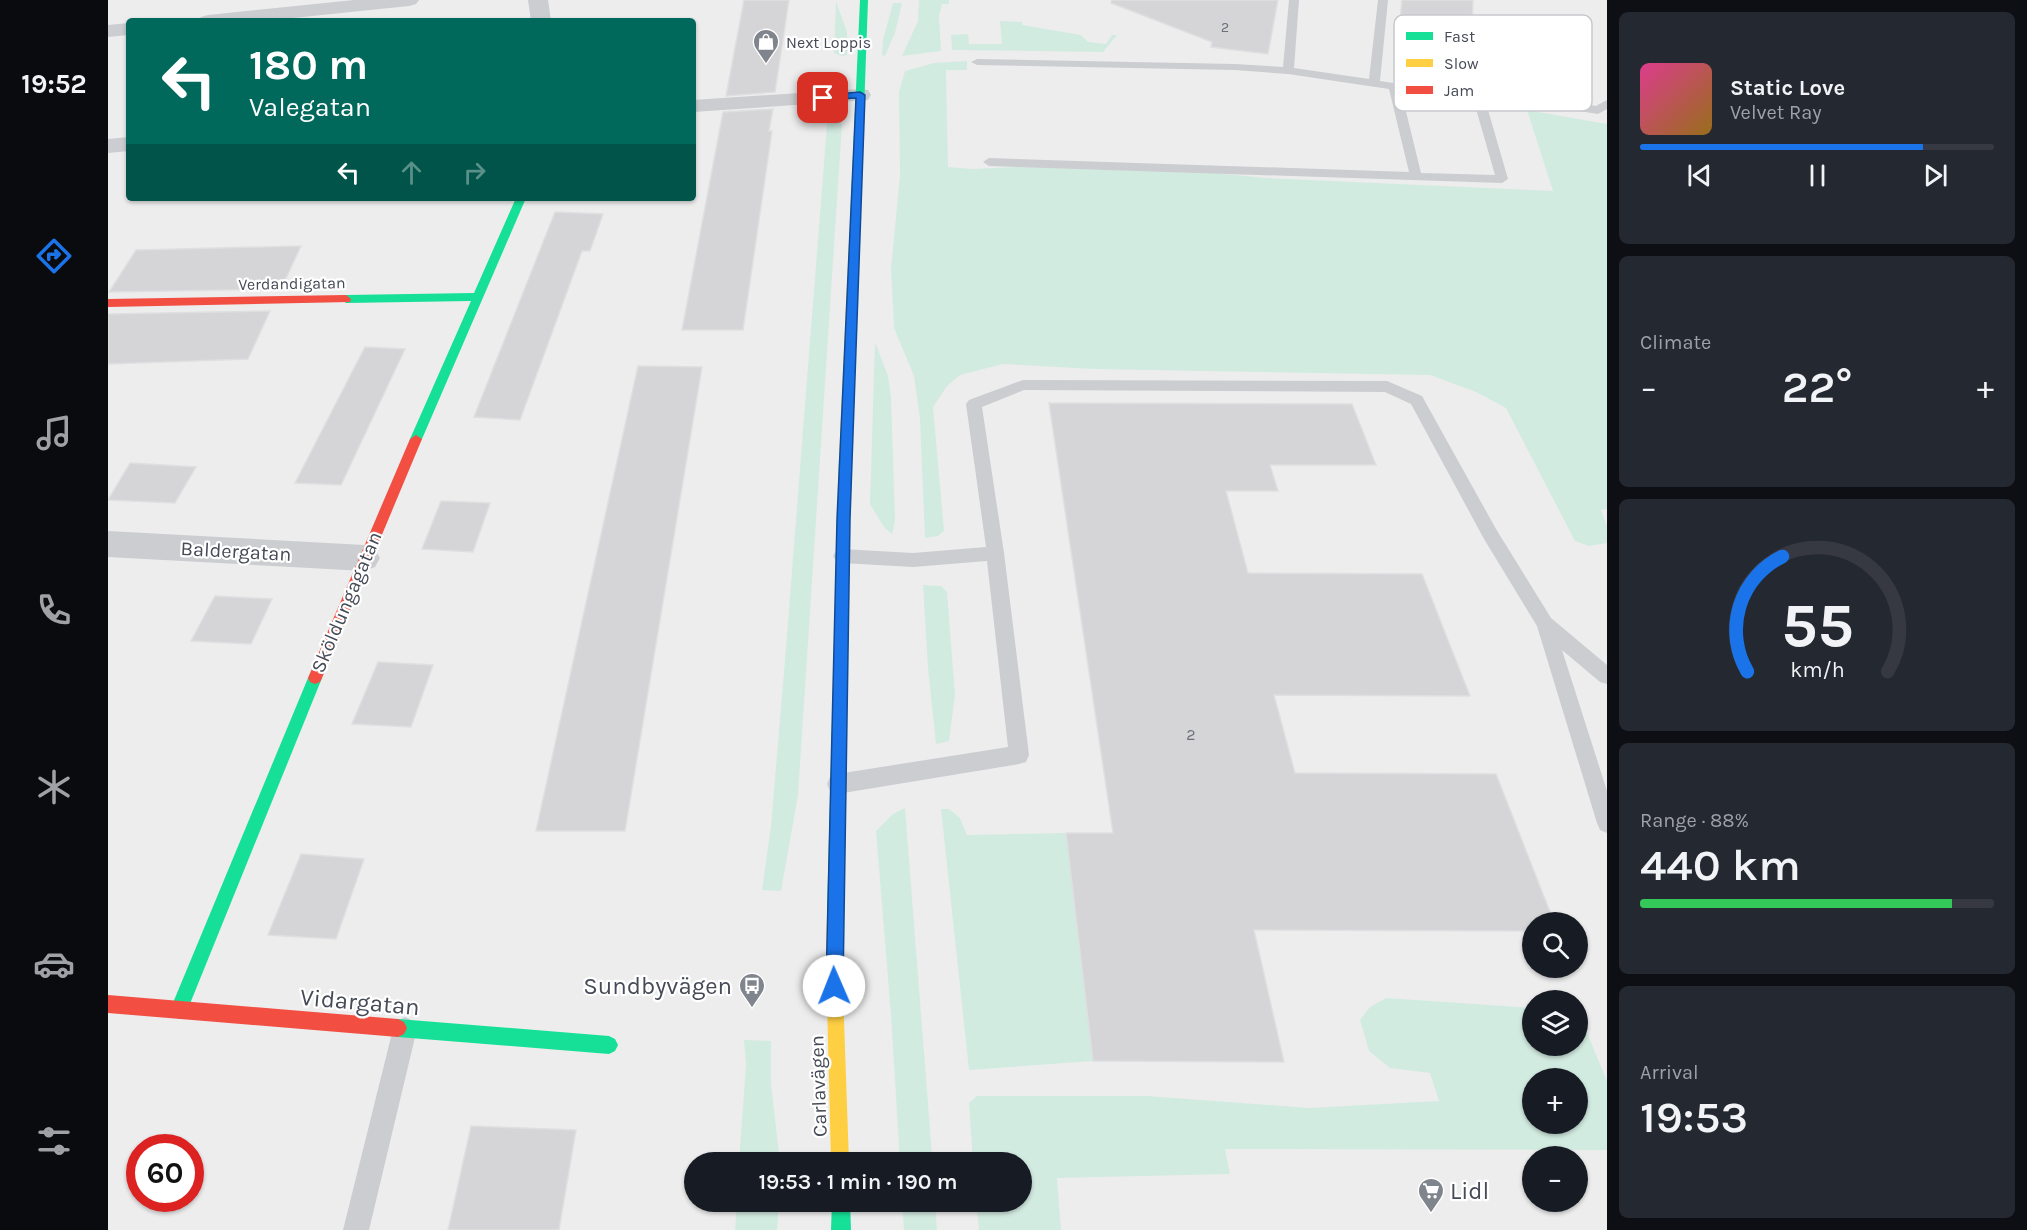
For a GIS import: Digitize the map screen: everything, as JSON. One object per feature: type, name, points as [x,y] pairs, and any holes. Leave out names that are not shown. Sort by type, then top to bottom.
[{"type":"street","points":[[237,18],[409,0]]},
{"type":"street","points":[[538,0],[541,18]]},
{"type":"street","name":"Carlavägen","points":[[840,1152],[834,963],[837,784],[843,556],[864,0]]},
{"type":"street","points":[[108,32],[126,29]]},
{"type":"street","points":[[696,106],[860,95]]},
{"type":"street","points":[[108,146],[126,144]]},
{"type":"street","name":"Sköldungagatan","points":[[179,1010],[364,558],[520,201]]},
{"type":"street","name":"Verdandigatan","points":[[108,303],[477,297]]},
{"type":"street","name":"Baldergatan","points":[[108,544],[364,558]]},
{"type":"street","name":"Vidargatan","points":[[108,1004],[609,1045]]},
{"type":"street","points":[[841,1212],[841,1230]]},
{"type":"lane","points":[[1288,71],[1294,0]]},
{"type":"lane","points":[[1374,83],[1383,0]]},
{"type":"lane","points":[[977,62],[1288,71],[1394,86]]},
{"type":"lane","points":[[1592,109],[1598,110],[1607,104]]},
{"type":"lane","points":[[1400,111],[1416,176]]},
{"type":"lane","points":[[989,162],[1502,179],[1482,111]]},
{"type":"lane","points":[[837,784],[1020,756],[974,404],[1023,385],[1387,387],[1417,400],[1490,534],[1545,624],[1607,823]]},
{"type":"lane","points":[[843,556],[913,560],[995,553]]},
{"type":"lane","points":[[1545,624],[1607,676]]},
{"type":"lane","points":[[356,1230],[405,1029]]},
{"type":"green space","points":[[919,0],[949,0],[949,4],[942,4],[939,16],[941,51],[902,56],[918,21]]},
{"type":"green space","points":[[836,1],[847,32],[847,55],[842,56],[834,53]]},
{"type":"green space","points":[[893,3],[902,3],[895,33],[885,56],[882,55],[883,40]]},
{"type":"green space","points":[[1000,21],[1022,22],[1022,25],[1081,35],[1088,42],[1106,44],[1112,35],[1117,35],[1103,52],[952,50],[951,35],[968,34],[969,44],[1002,44]]},
{"type":"green space","points":[[967,61],[967,70],[946,70],[948,167],[1213,173],[1267,178],[1553,191],[1527,111],[1607,124],[1607,509],[1601,510],[1607,526],[1607,543],[1589,546],[1575,541],[1506,408],[1476,392],[1430,375],[1094,369],[1003,364],[960,375],[947,386],[933,407],[944,531],[938,536],[925,538],[920,419],[914,376],[894,328],[891,269],[900,175],[899,92],[905,71],[934,63]]},
{"type":"green space","points":[[828,112],[842,124],[798,795],[781,891],[762,890],[771,826]]},
{"type":"green space","points":[[875,342],[888,376],[891,397],[895,520],[892,534],[884,527],[870,504]]},
{"type":"green space","points":[[923,585],[941,586],[947,592],[955,695],[949,741],[936,744],[928,668]]},
{"type":"green space","points":[[905,808],[932,1152],[899,1152],[876,831],[893,814]]},
{"type":"green space","points":[[941,809],[949,809],[960,818],[967,835],[1066,833],[1093,1061],[969,1070]]},
{"type":"green space","points":[[1386,998],[1522,1007],[1522,1056],[1588,1056],[1588,1035],[1607,1081],[1607,1150],[1588,1150],[1588,1146],[1522,1146],[1522,1150],[1225,1149],[1230,1174],[1057,1178],[1061,1230],[979,1230],[977,1212],[1032,1212],[1032,1152],[972,1152],[969,1103],[977,1096],[1147,1096],[1309,1108],[1439,1101],[1430,1073],[1390,1068],[1369,1051],[1360,1020],[1370,1007]]},
{"type":"green space","points":[[744,1040],[771,1041],[771,1084],[779,1152],[740,1152],[746,1065]]},
{"type":"green space","points":[[736,1212],[778,1212],[777,1230],[735,1230]]},
{"type":"green space","points":[[903,1212],[936,1212],[937,1230],[904,1230]]},
{"type":"building","points":[[744,0],[789,0],[775,92],[726,96]]},
{"type":"building","points":[[1112,0],[1278,0],[1268,54],[1211,47],[1212,42],[1111,3]]},
{"type":"building","points":[[1402,0],[1473,0],[1473,15],[1401,15]]},
{"type":"building","points":[[773,109],[769,131],[772,131],[743,330],[682,330],[723,112]]},
{"type":"building","points":[[555,212],[603,214],[590,251],[582,251],[520,420],[474,417]]},
{"type":"building","points":[[301,246],[281,289],[109,292],[136,250]]},
{"type":"building","points":[[270,311],[248,359],[108,364],[108,314]]},
{"type":"building","points":[[365,347],[405,349],[341,485],[295,483]]},
{"type":"building","points":[[638,366],[702,367],[625,831],[536,831]]},
{"type":"building","points":[[1049,403],[1352,404],[1376,465],[1270,465],[1278,491],[1226,491],[1248,573],[1422,574],[1470,696],[1274,695],[1295,773],[1496,774],[1550,912],[1522,912],[1522,931],[1254,930],[1284,1062],[1093,1061],[1066,833],[1113,833]]},
{"type":"building","points":[[130,463],[196,467],[175,503],[108,500]]},
{"type":"building","points":[[441,501],[490,503],[473,552],[422,549]]},
{"type":"building","points":[[215,596],[272,599],[251,644],[191,641]]},
{"type":"building","points":[[378,662],[433,665],[411,727],[352,724]]},
{"type":"building","points":[[301,854],[364,859],[336,939],[268,935]]},
{"type":"building","points":[[471,1126],[576,1130],[559,1230],[448,1230]]},
{"type":"traffic: fast","points":[[855,222],[864,0]]},
{"type":"traffic: fast","points":[[416,439],[520,201]]},
{"type":"traffic: fast","points":[[346,299],[477,297]]},
{"type":"traffic: fast","points":[[835,914],[845,460]]},
{"type":"traffic: fast","points":[[179,1010],[315,678]]},
{"type":"traffic: fast","points":[[398,1028],[609,1045]]},
{"type":"traffic: fast","points":[[841,1212],[841,1230]]},
{"type":"traffic: slow","points":[[845,460],[855,222]]},
{"type":"traffic: slow","points":[[835,914],[834,963],[840,1152]]},
{"type":"traffic: jam","points":[[108,303],[346,299]]},
{"type":"traffic: jam","points":[[315,678],[416,439]]},
{"type":"traffic: jam","points":[[108,1004],[398,1028]]},
{"type":"place","name":"Next Loppis","points":[[766,65]]},
{"type":"place","name":"Sundbyvägen","points":[[752,1009]]},
{"type":"place","name":"Lidl","points":[[1431,1214]]},
{"type":"route","points":[[823,98],[860,95],[843,519],[834,986]]}]
